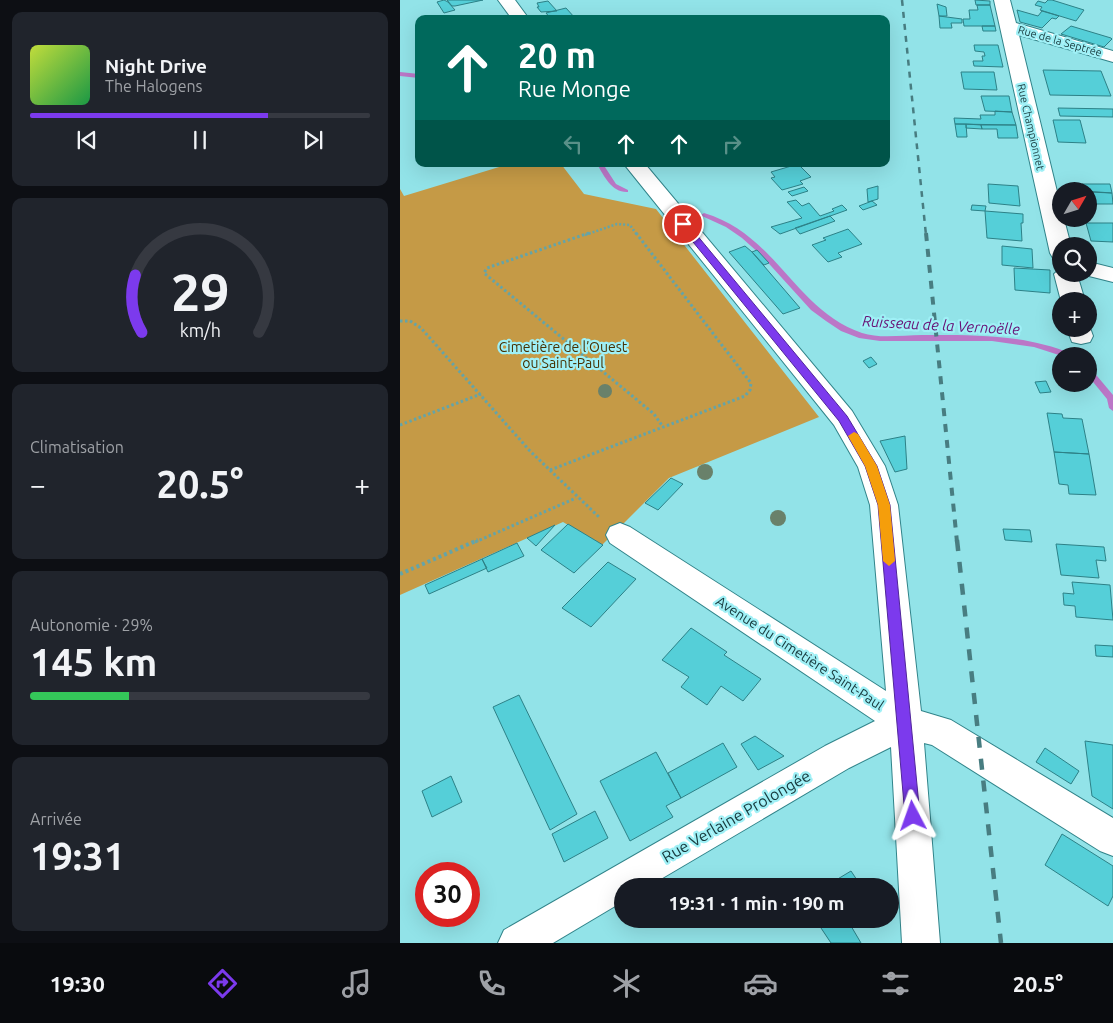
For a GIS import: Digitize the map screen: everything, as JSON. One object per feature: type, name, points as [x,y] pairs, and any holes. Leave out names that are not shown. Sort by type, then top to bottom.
[{"type":"street","points":[[506,0],[518,15]]},
{"type":"street","name":"Rue Championnet","points":[[1002,0],[1057,237]]},
{"type":"street","name":"Rue de la Septrée","points":[[1007,26],[1113,56]]},
{"type":"street","points":[[636,167],[843,418],[871,466],[884,505],[909,761],[921,943]]},
{"type":"street","points":[[1097,271],[1113,275]]},
{"type":"street","name":"Avenue du Cimetière Saint-Paul","points":[[620,535],[870,698],[904,723],[938,731],[1113,838]]},
{"type":"street","name":"Rue Verlaine Prolongée","points":[[517,943],[837,757],[904,723]]},
{"type":"path","points":[[550,470],[663,427],[744,396],[750,390],[751,383],[630,225],[617,224],[487,268],[484,273],[489,279],[654,414],[663,427]]},
{"type":"path","points":[[400,321],[410,321],[421,328],[576,498],[620,535]]},
{"type":"path","points":[[400,425],[481,394]]},
{"type":"path","points":[[400,574],[576,498]]},
{"type":"green space","name":"Cimetière de l’Ouest ou Saint-Paul","points":[[499,167],[563,167],[584,194],[656,209],[819,417],[669,478],[602,545],[563,522],[400,595],[400,189],[404,196]]},
{"type":"building","points":[[444,0],[455,10],[444,13],[437,2]]},
{"type":"building","points":[[447,0],[483,0],[452,6]]},
{"type":"building","points":[[975,0],[990,1],[990,5],[976,5]]},
{"type":"building","points":[[1048,0],[1084,10],[1076,21],[1040,10],[1042,7],[1035,5],[1038,1],[1045,3]]},
{"type":"building","points":[[548,1],[557,11],[541,12],[537,7],[539,7],[537,3]]},
{"type":"building","points":[[937,4],[946,7],[947,16],[939,16]]},
{"type":"building","points":[[977,5],[990,5],[995,26],[964,26],[963,19],[970,19],[969,10],[978,10]]},
{"type":"building","points":[[566,8],[572,15],[548,15],[546,13]]},
{"type":"building","points":[[1017,10],[1038,16],[1042,11],[1059,16],[1056,19],[1052,18],[1042,28],[1020,22]]},
{"type":"building","points":[[939,16],[962,19],[962,23],[951,23],[952,28],[940,28]]},
{"type":"building","points":[[982,26],[995,26],[996,31],[983,31]]},
{"type":"building","points":[[1071,26],[1112,39],[1104,47],[1061,34]]},
{"type":"building","points":[[974,45],[998,45],[1003,67],[974,66],[973,61],[983,61],[982,56],[985,56],[984,52],[975,51]]},
{"type":"building","points":[[1043,70],[1101,71],[1111,96],[1050,95]]},
{"type":"building","points":[[961,72],[994,72],[997,90],[964,89]]},
{"type":"building","points":[[981,96],[1009,96],[1012,112],[985,111]]},
{"type":"building","points":[[1058,108],[1113,109],[1113,117],[1060,116]]},
{"type":"building","points":[[995,111],[1012,112],[1016,125],[955,124],[954,118],[981,119],[980,115],[995,115]]},
{"type":"building","points":[[1053,120],[1080,120],[1086,143],[1058,142]]},
{"type":"building","points":[[955,124],[966,124],[967,137],[957,137]]},
{"type":"building","points":[[966,124],[981,125],[982,129],[966,128]]},
{"type":"building","points":[[981,125],[1016,125],[1018,138],[998,138],[997,129],[982,129]]},
{"type":"building","points":[[788,167],[801,167],[811,177],[800,181],[803,184],[782,190],[771,178],[775,177],[771,172]]},
{"type":"building","points":[[988,184],[1018,186],[1020,206],[989,203]]},
{"type":"building","points":[[1098,184],[1110,184],[1112,193],[1098,192]]},
{"type":"building","points":[[878,186],[878,199],[868,202],[867,189]]},
{"type":"building","points":[[804,187],[808,191],[792,196],[788,192]]},
{"type":"building","points":[[1098,192],[1112,193],[1113,204],[1098,204]]},
{"type":"building","points":[[796,200],[802,206],[809,203],[820,216],[834,211],[832,209],[842,205],[847,210],[780,234],[771,227],[802,218],[787,202]]},
{"type":"building","points":[[872,201],[877,205],[863,210],[859,206]]},
{"type":"building","points":[[972,205],[986,206],[985,211],[971,210]]},
{"type":"building","points":[[985,211],[1023,214],[1023,223],[1021,223],[1022,241],[987,238]]},
{"type":"building","points":[[830,216],[835,221],[800,234],[795,228]]},
{"type":"building","points":[[1098,223],[1113,223],[1113,242],[1097,241],[1097,237],[1090,237],[1087,228],[1098,228]]},
{"type":"building","points":[[848,229],[862,244],[838,253],[842,257],[828,262],[812,245],[826,240],[823,238]]},
{"type":"building","points":[[745,246],[800,308],[783,314],[729,252]]},
{"type":"building","points":[[1002,246],[1032,249],[1033,268],[1002,265]]},
{"type":"building","points":[[757,250],[769,263],[764,265],[752,252]]},
{"type":"building","points":[[1014,268],[1050,270],[1050,293],[1015,290]]},
{"type":"building","points":[[871,357],[877,364],[869,368],[863,361]]},
{"type":"building","points":[[1046,381],[1051,392],[1040,393],[1035,382]]},
{"type":"building","points":[[1047,413],[1062,414],[1063,418],[1082,419],[1089,454],[1054,452]]},
{"type":"building","points":[[905,436],[907,469],[895,472],[880,441]]},
{"type":"building","points":[[1054,452],[1089,454],[1096,495],[1069,494],[1068,485],[1059,484]]},
{"type":"building","points":[[671,478],[683,484],[658,510],[645,503]]},
{"type":"building","points":[[568,524],[603,545],[574,573],[541,550]]},
{"type":"building","points":[[555,525],[536,546],[527,538]]},
{"type":"building","points":[[1003,529],[1030,530],[1032,542],[1005,540]]},
{"type":"building","points":[[517,543],[524,556],[488,572],[482,559]]},
{"type":"building","points":[[1056,544],[1104,547],[1106,561],[1096,560],[1099,578],[1061,575]]},
{"type":"building","points":[[482,559],[487,568],[429,594],[425,585]]},
{"type":"building","points":[[608,562],[636,579],[591,627],[562,608]]},
{"type":"building","points":[[1072,582],[1110,585],[1113,620],[1076,617],[1075,606],[1064,605],[1063,593],[1074,594]]},
{"type":"building","points":[[691,628],[727,652],[724,655],[761,679],[743,701],[721,686],[707,705],[681,687],[689,677],[662,660]]},
{"type":"building","points":[[1095,645],[1113,646],[1113,657],[1096,656]]},
{"type":"building","points":[[519,695],[577,814],[550,830],[493,707]]},
{"type":"building","points":[[755,736],[784,756],[758,770],[741,744]]},
{"type":"building","points":[[1085,741],[1113,745],[1113,809],[1092,796]]},
{"type":"building","points":[[723,743],[737,767],[681,798],[668,773]]},
{"type":"building","points":[[1045,748],[1079,771],[1071,784],[1036,762]]},
{"type":"building","points":[[656,752],[681,798],[666,806],[673,817],[630,841],[600,781]]},
{"type":"building","points":[[451,776],[462,802],[432,817],[422,791]]},
{"type":"building","points":[[595,811],[608,838],[564,862],[552,834]]},
{"type":"building","points":[[1062,834],[1113,866],[1113,896],[1108,906],[1045,865]]},
{"type":"building","points":[[851,871],[856,878],[839,878]]},
{"type":"building","points":[[821,928],[852,928],[861,943],[831,943]]},
{"type":"waterway","name":"Ruisseau de la Vernoëlle","points":[[400,74],[415,76]]},
{"type":"waterway","name":"Ruisseau de la Vernoëlle","points":[[602,167],[613,185],[626,191]]},
{"type":"waterway","name":"Ruisseau de la Vernoëlle","points":[[704,215],[745,236],[764,253],[814,308],[844,329],[862,336],[880,338],[992,339],[1034,344],[1052,349]]},
{"type":"waterway","name":"Ruisseau de la Vernoëlle","points":[[1097,381],[1111,398],[1113,408]]},
{"type":"railway","points":[[902,0],[926,235]]},
{"type":"railway","points":[[926,233],[957,542]]},
{"type":"railway","points":[[957,540],[1001,943]]},
{"type":"slow traffic","points":[[854,436],[871,466],[884,505],[889,561]]},
{"type":"route","points":[[683,224],[843,418],[871,466],[884,505],[913,816]]}]
